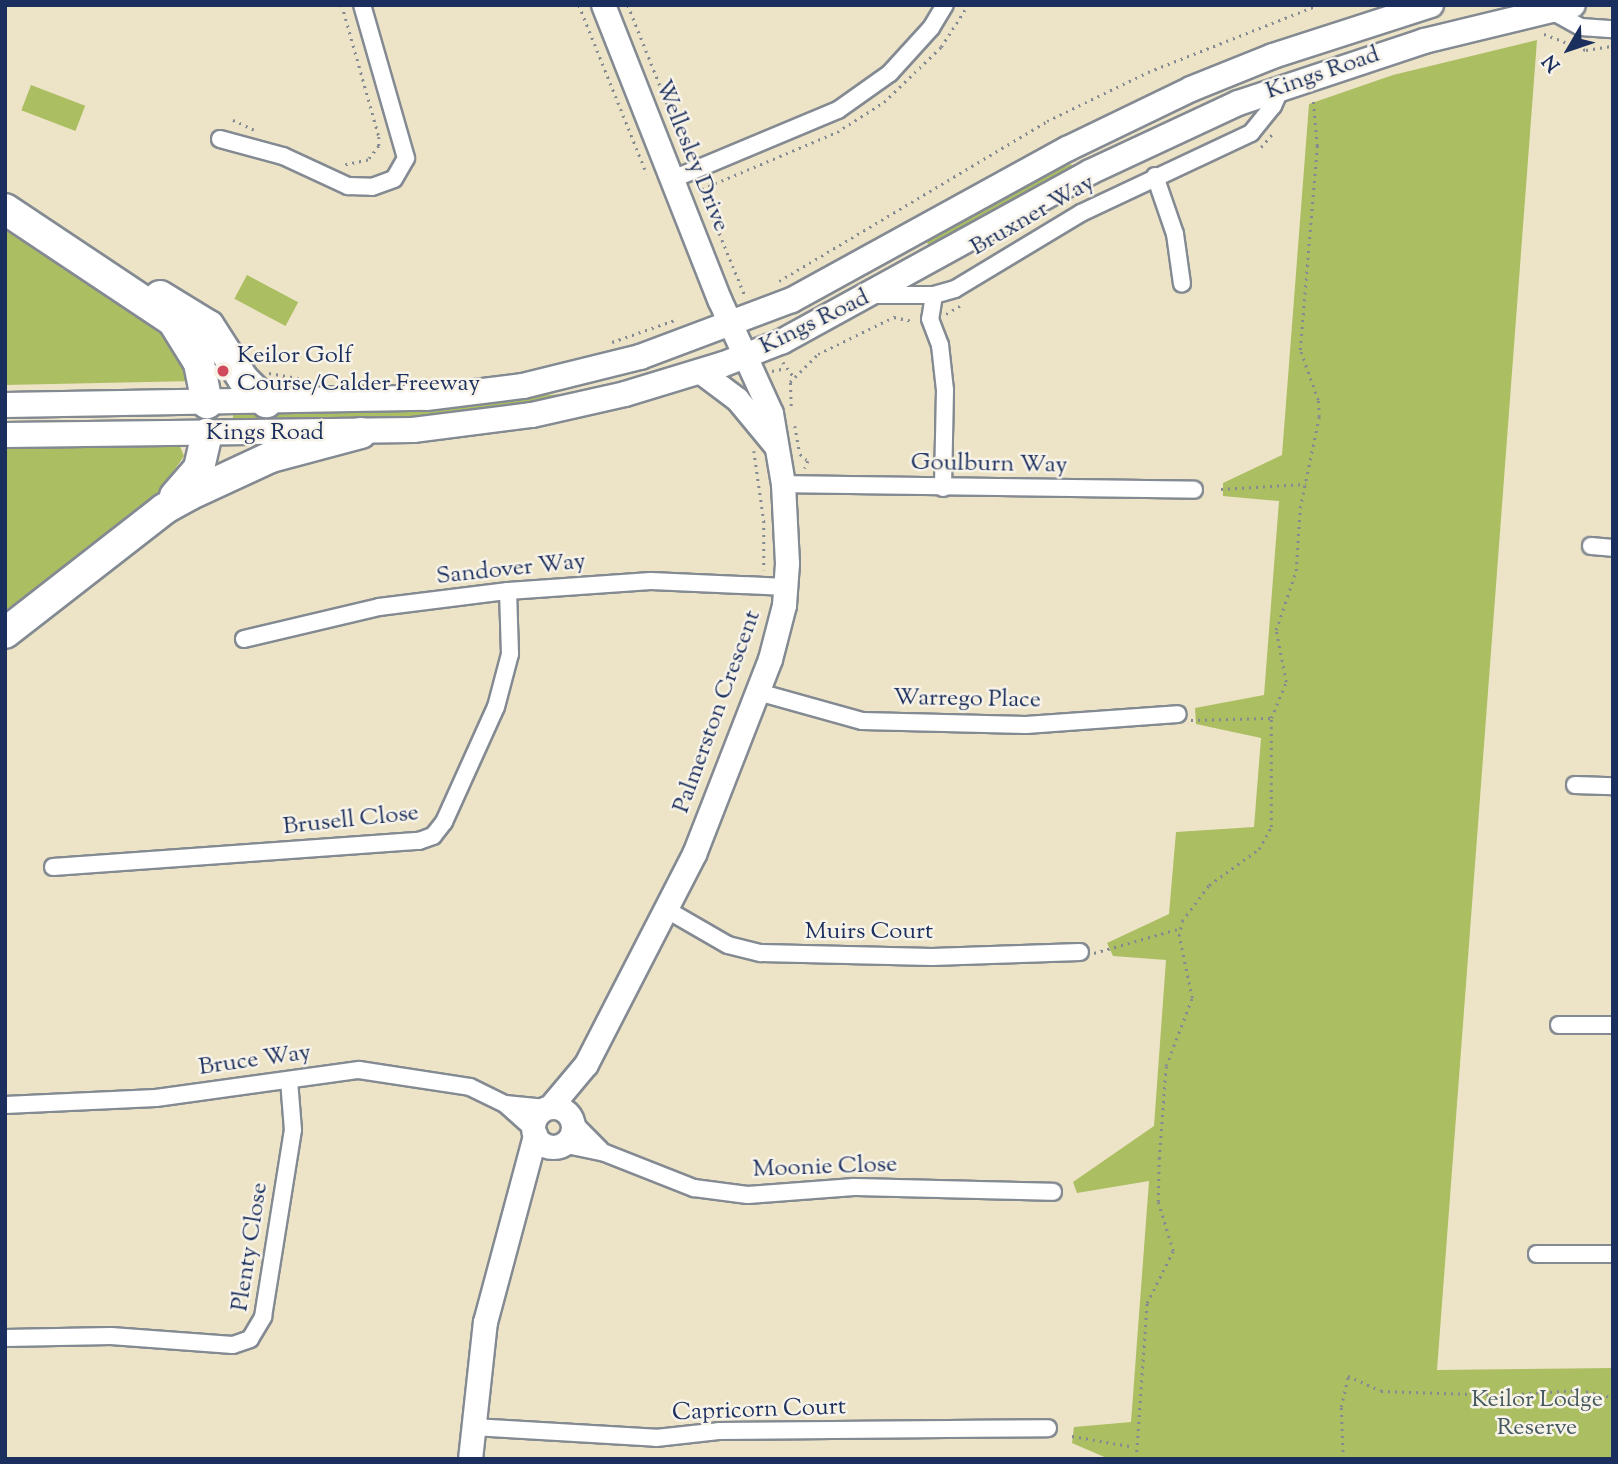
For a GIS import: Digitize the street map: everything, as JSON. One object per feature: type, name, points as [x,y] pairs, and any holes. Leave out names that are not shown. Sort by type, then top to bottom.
[{"type":"highway","points":[[5,209],[162,312],[181,330],[199,363],[207,403]]},
{"type":"highway","points":[[82,262],[200,317],[223,344],[243,379],[266,402]]},
{"type":"highway","points":[[5,633],[164,509],[250,465],[361,433]]},
{"type":"highway","points":[[164,509],[199,468],[207,434]]},
{"type":"main road","name":"Kings Road","points":[[5,405],[426,398],[523,386],[640,358],[727,316],[844,274],[1131,116],[1273,57],[1431,5]]},
{"type":"main road","name":"Kings Road","points":[[5,435],[361,433],[532,415],[701,372],[752,365],[1101,167],[1281,88],[1424,41],[1562,8]]},
{"type":"main road","points":[[1273,57],[1281,88]]},
{"type":"main road","points":[[207,403],[207,434]]},
{"type":"street","points":[[220,139],[283,156],[348,186],[372,187],[394,179],[405,166],[404,149],[362,5]]},
{"type":"street","name":"Wellesley Drive","points":[[603,5],[727,316],[752,365]]},
{"type":"street","points":[[672,177],[838,110],[890,73],[931,28],[945,5]]},
{"type":"street","points":[[1562,8],[1591,30],[1613,29]]},
{"type":"street","name":"Bruxner Way","points":[[872,296],[934,295],[955,289],[1081,213],[1251,133],[1273,106],[1281,88]]},
{"type":"street","points":[[1155,176],[1172,225],[1181,284]]},
{"type":"street","points":[[934,295],[930,319],[940,345],[944,390],[943,488]]},
{"type":"street","name":"Palmerston Crescent","points":[[560,1113],[669,911],[758,692],[775,587],[783,484],[779,450],[752,365]]},
{"type":"street","points":[[701,372],[737,399],[779,450]]},
{"type":"street","name":"Goulburn Way","points":[[783,484],[1194,491]]},
{"type":"street","points":[[1591,546],[1613,548]]},
{"type":"street","name":"Sandover Way","points":[[244,639],[379,607],[508,591],[651,581],[775,587]]},
{"type":"street","name":"Brusell Close","points":[[54,867],[419,841],[433,836],[444,822],[496,707],[510,654],[508,591]]},
{"type":"street","name":"Warrego Place","points":[[758,692],[862,721],[1026,725],[1178,714]]},
{"type":"street","points":[[1575,786],[1613,786]]},
{"type":"street","name":"Muirs Court","points":[[669,911],[728,944],[761,953],[932,957],[1080,952]]},
{"type":"street","points":[[1559,1026],[1613,1025]]},
{"type":"street","name":"Bruce Way","points":[[5,1105],[91,1104],[359,1070],[430,1078],[470,1087],[505,1104],[560,1113]]},
{"type":"street","name":"Plenty Close","points":[[5,1338],[111,1336],[233,1345],[250,1339],[264,1317],[293,1130],[289,1080]]},
{"type":"street","name":"Bruce Way","points":[[505,1104],[534,1132]]},
{"type":"street","points":[[470,1459],[485,1322],[521,1196],[536,1116],[560,1113],[571,1134],[559,1145],[521,1196]]},
{"type":"street","name":"Moonie Close","points":[[560,1113],[605,1153]]},
{"type":"street","points":[[534,1132],[544,1144],[559,1145]]},
{"type":"street","name":"Moonie Close","points":[[559,1145],[605,1153],[694,1188],[748,1195],[854,1187],[1054,1192]]},
{"type":"street","points":[[1537,1254],[1613,1254]]},
{"type":"street","name":"Capricorn Court","points":[[473,1427],[656,1438],[719,1431],[1048,1428]]},
{"type":"path","points":[[339,164],[350,166],[368,160],[379,146],[379,136],[342,5]]},
{"type":"path","points":[[579,5],[672,177],[748,298],[727,316]]},
{"type":"path","points":[[628,5],[672,177]]},
{"type":"path","points":[[771,286],[1047,121],[1148,72],[1318,5]]},
{"type":"path","points":[[1136,1459],[1147,1303],[1173,1251],[1158,1202],[1158,1159],[1166,1066],[1192,998],[1181,928],[1193,902],[1259,849],[1269,835],[1271,718],[1286,682],[1276,630],[1296,571],[1299,519],[1319,418],[1318,400],[1300,350],[1317,146],[1313,96]]},
{"type":"path","points":[[233,120],[257,131]]},
{"type":"path","points":[[608,343],[685,317]]},
{"type":"path","points":[[752,365],[786,368],[794,377]]},
{"type":"path","points":[[243,379],[277,372],[307,381]]},
{"type":"path","points":[[753,448],[775,587]]},
{"type":"path","points":[[1221,489],[1306,484]]},
{"type":"path","points":[[1178,714],[1192,721],[1271,718]]},
{"type":"path","points":[[1080,952],[1099,954],[1181,928]]},
{"type":"path","points":[[1343,1459],[1340,1407],[1348,1376],[1381,1391],[1501,1395],[1579,1390],[1613,1397]]},
{"type":"path","points":[[1072,1436],[1129,1446]]},
{"type":"green space","name":"Keilor Lodge Reserve","points":[[1537,40],[1437,1370],[1613,1368],[1613,1459],[1109,1459],[1072,1443],[1074,1427],[1131,1422],[1149,1181],[1077,1193],[1073,1182],[1154,1126],[1166,960],[1113,956],[1107,943],[1169,914],[1176,832],[1254,827],[1261,738],[1196,724],[1195,708],[1264,695],[1279,501],[1223,496],[1223,483],[1282,455],[1309,104],[1393,75]]},
{"type":"green space","points":[[31,85],[85,106],[75,131],[21,110]]},
{"type":"green space","points":[[1071,164],[1074,171],[974,227],[929,246],[925,239],[1029,181]]},
{"type":"green space","points":[[5,222],[154,317],[195,381],[5,385]]},
{"type":"green space","points":[[247,275],[298,302],[286,326],[234,299]]},
{"type":"green space","points":[[564,394],[566,400],[450,419],[233,426],[233,413]]},
{"type":"green space","points":[[179,444],[184,456],[155,498],[5,621],[5,445]]},
{"type":"place","name":"Keilor Golf Course/Calder Freeway","points":[[223,371]]}]
